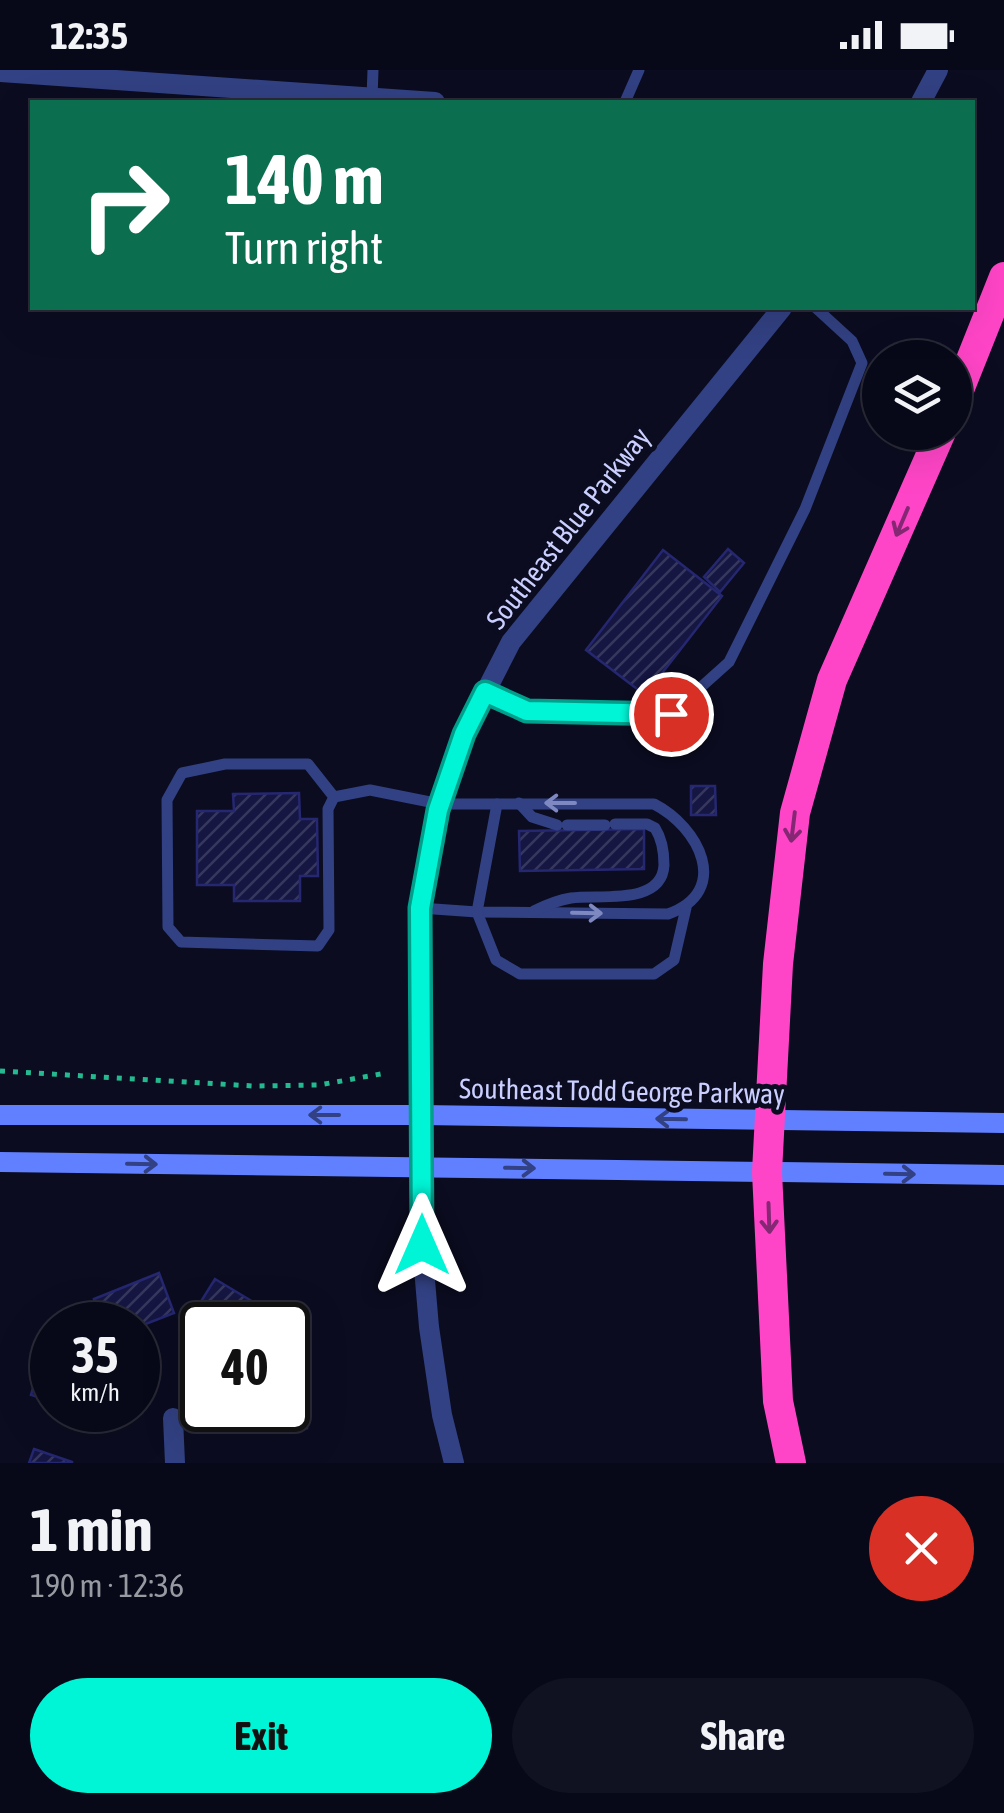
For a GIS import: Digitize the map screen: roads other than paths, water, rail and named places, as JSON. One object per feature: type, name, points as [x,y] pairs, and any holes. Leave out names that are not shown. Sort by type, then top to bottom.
[{"type":"highway","points":[[972,357],[1004,277]]},
{"type":"highway","points":[[792,1463],[778,1401],[767,1172],[778,964],[795,812],[832,680],[933,450]]},
{"type":"main road","name":"Southeast Todd George Parkway","points":[[0,1115],[421,1115],[1004,1124]]},
{"type":"main road","points":[[0,1162],[1004,1176]]},
{"type":"street","points":[[922,100],[938,70]]},
{"type":"street","points":[[0,72],[403,100]]},
{"type":"street","name":"Southeast Blue Parkway","points":[[454,1463],[428,1327],[422,1245],[420,908],[440,804],[464,734],[511,642],[780,310]]},
{"type":"street","points":[[172,1418],[174,1463]]},
{"type":"lane","points":[[372,98],[374,70]]},
{"type":"lane","points":[[626,100],[639,70]]},
{"type":"lane","points":[[485,692],[527,711],[671,714],[729,662],[804,509],[862,363],[852,340],[818,310]]},
{"type":"lane","points":[[226,764],[308,764],[334,797],[328,809],[328,930],[318,946],[181,942],[168,927],[167,800],[182,773],[226,764]]},
{"type":"lane","points":[[334,797],[370,790],[440,804],[497,804],[654,804],[673,814],[692,835],[702,855],[702,877],[696,897],[686,908],[674,960],[654,974],[520,974],[496,960],[477,912],[497,804]]},
{"type":"lane","points":[[520,804],[532,817],[562,825],[647,824],[655,828],[663,848],[664,870],[646,892],[571,898],[530,912]]},
{"type":"lane","points":[[420,908],[668,914],[686,908]]}]
